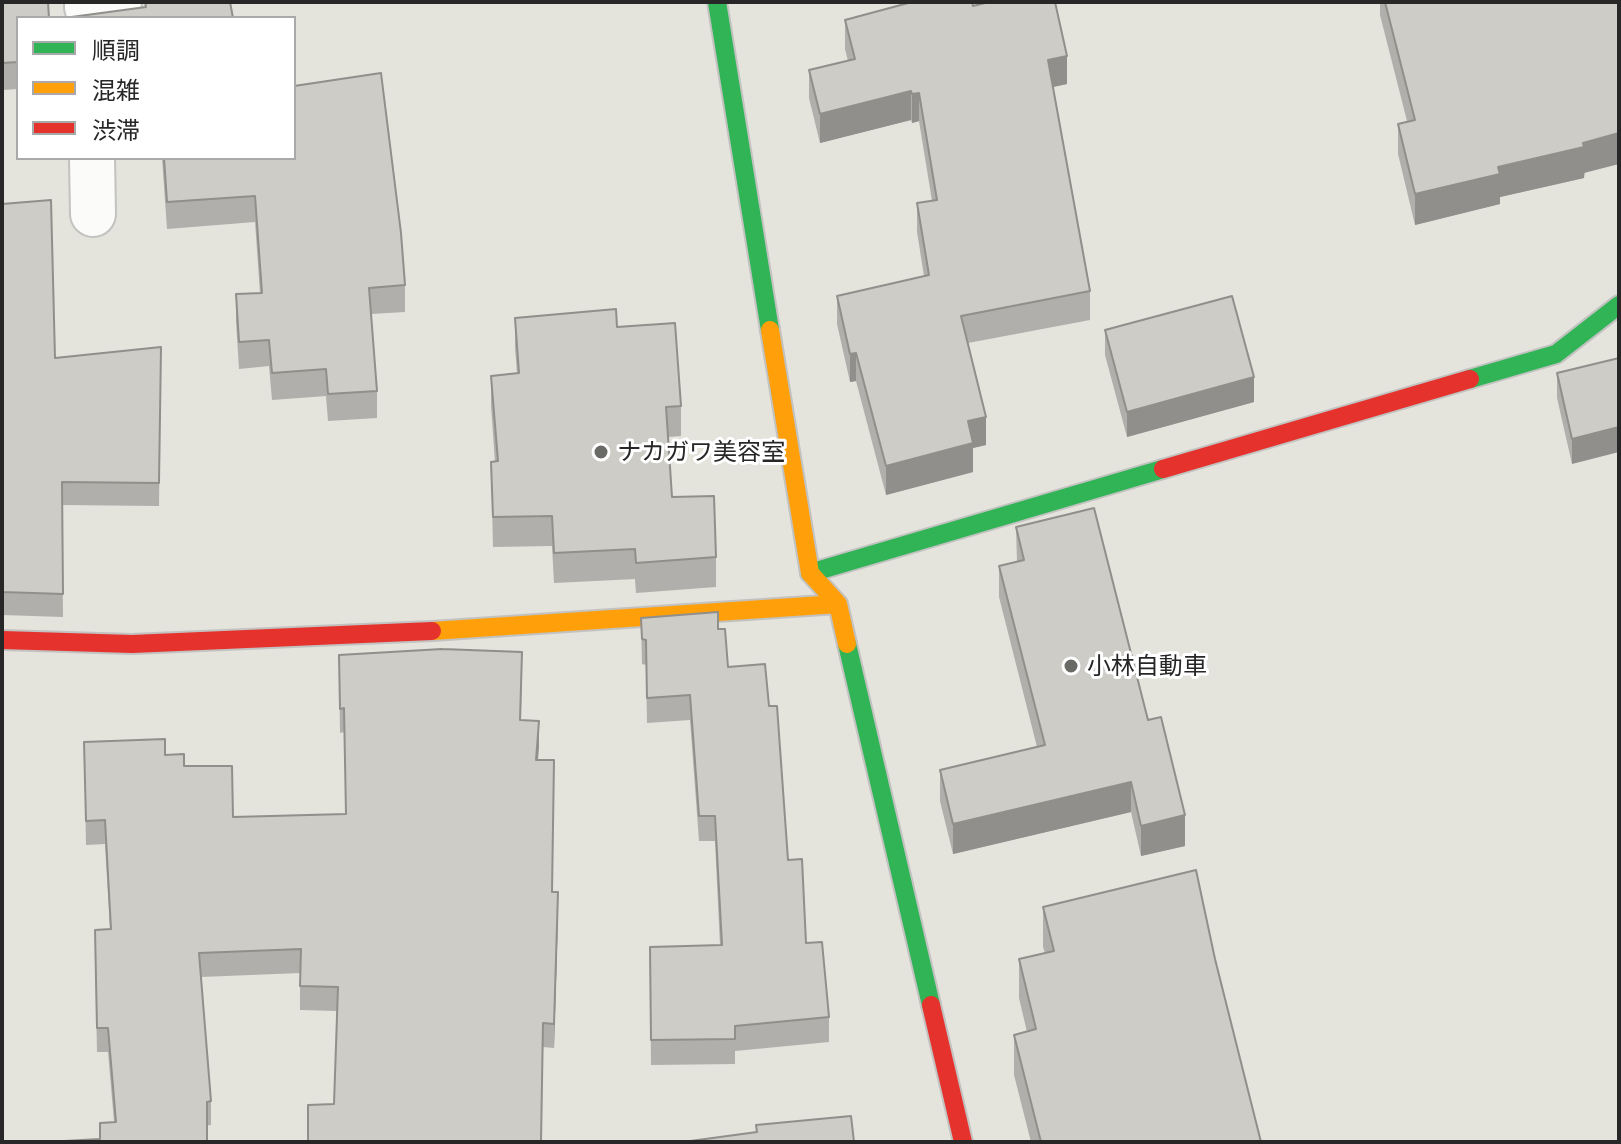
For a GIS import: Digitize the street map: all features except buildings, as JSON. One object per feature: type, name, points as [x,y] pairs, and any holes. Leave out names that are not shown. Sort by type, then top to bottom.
[{"type":"street","points":[[717,2],[810,573],[838,604],[963,1142]]},
{"type":"street","points":[[92,160],[93,214]]},
{"type":"street","points":[[810,573],[1556,354],[1619,305]]},
{"type":"street","points":[[2,640],[132,644],[457,630],[838,604]]},
{"type":"traffic: fast","points":[[717,2],[770,330]]},
{"type":"traffic: fast","points":[[1470,379],[1556,354],[1619,305]]},
{"type":"traffic: fast","points":[[810,573],[1163,469]]},
{"type":"traffic: fast","points":[[847,644],[931,1005]]},
{"type":"traffic: slow","points":[[770,330],[810,573],[838,604],[847,644]]},
{"type":"traffic: slow","points":[[432,631],[838,604]]},
{"type":"traffic: jam","points":[[1163,469],[1470,379]]},
{"type":"traffic: jam","points":[[2,640],[132,644],[432,631]]},
{"type":"traffic: jam","points":[[931,1005],[963,1142]]},
{"type":"place","name":"ナカガワ美容室","points":[[601,452]]},
{"type":"place","name":"小林自動車","points":[[1071,666]]}]
